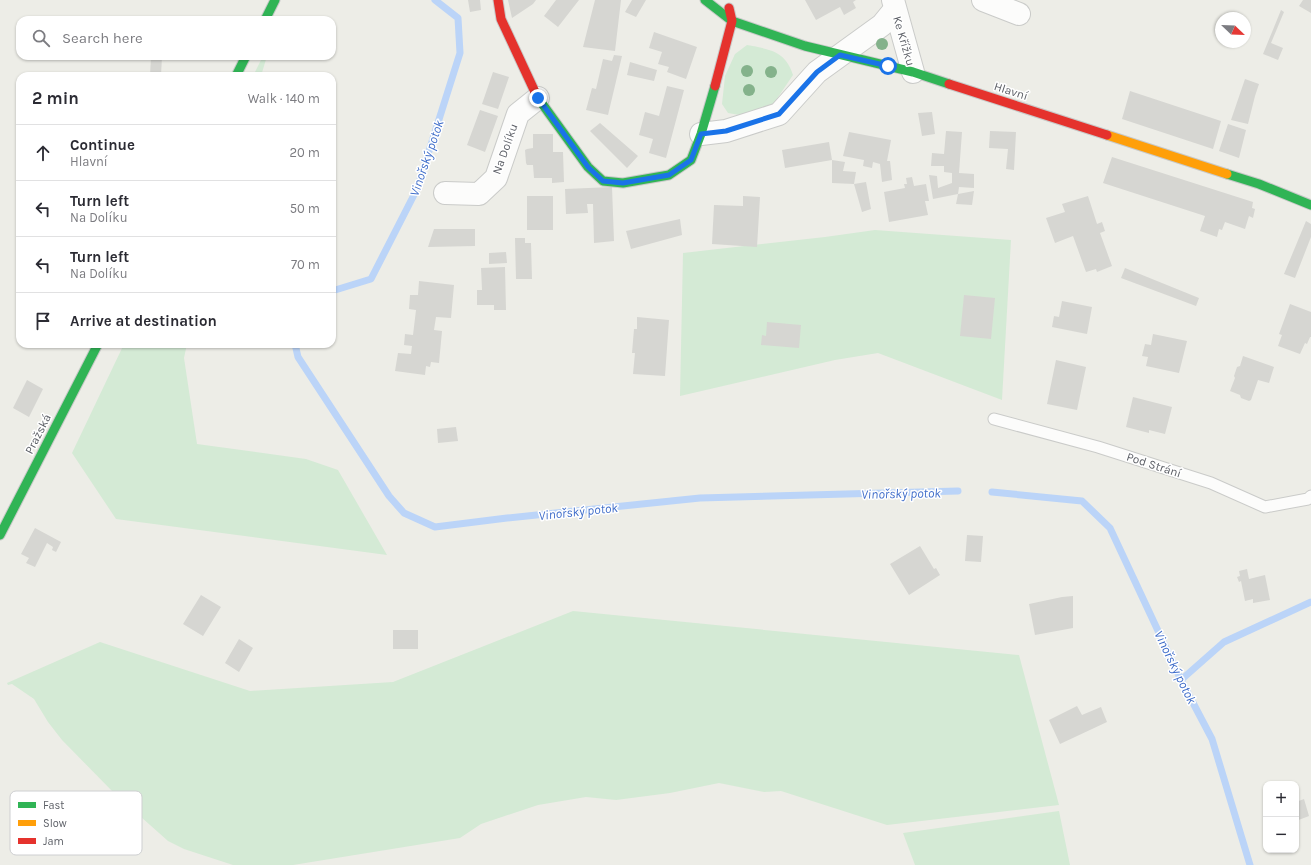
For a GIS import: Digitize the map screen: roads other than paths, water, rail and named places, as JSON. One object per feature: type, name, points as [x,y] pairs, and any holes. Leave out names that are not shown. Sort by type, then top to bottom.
[{"type":"street","points":[[267,16],[275,0]]},
{"type":"street","points":[[498,0],[501,19],[538,98],[588,167],[603,181],[623,183],[669,175],[691,160],[701,134],[732,21],[727,0]]},
{"type":"street","name":"Hlavní","points":[[705,0],[732,21],[805,46],[913,72],[1259,184],[1311,205]]},
{"type":"street","points":[[983,0],[1019,14]]},
{"type":"street","name":"Ke Křížku","points":[[840,55],[882,25],[894,5]]},
{"type":"street","name":"Ke Křížku","points":[[894,5],[913,72]]},
{"type":"street","points":[[701,134],[726,131],[779,114],[817,72],[840,55]]},
{"type":"street","points":[[238,72],[244,60]]},
{"type":"street","name":"Na Dolíku","points":[[445,193],[479,194],[496,178],[518,114],[538,98]]},
{"type":"street","name":"Pražská","points":[[0,535],[96,348]]},
{"type":"lane","name":"Pod Strání","points":[[994,419],[1098,447],[1204,480],[1265,506],[1308,499],[1311,496]]},
{"type":"waterway","name":"Vinořský potok","points":[[336,290],[371,279],[417,189],[460,53],[458,18],[435,0]]},
{"type":"waterway","name":"Vinořský potok","points":[[296,348],[298,357],[389,496],[404,513],[435,527],[700,498],[958,491]]},
{"type":"waterway","name":"Vinořský potok","points":[[992,492],[1082,501],[1110,528],[1181,680],[1212,739],[1250,865]]},
{"type":"waterway","points":[[1181,680],[1224,642],[1311,602]]}]
